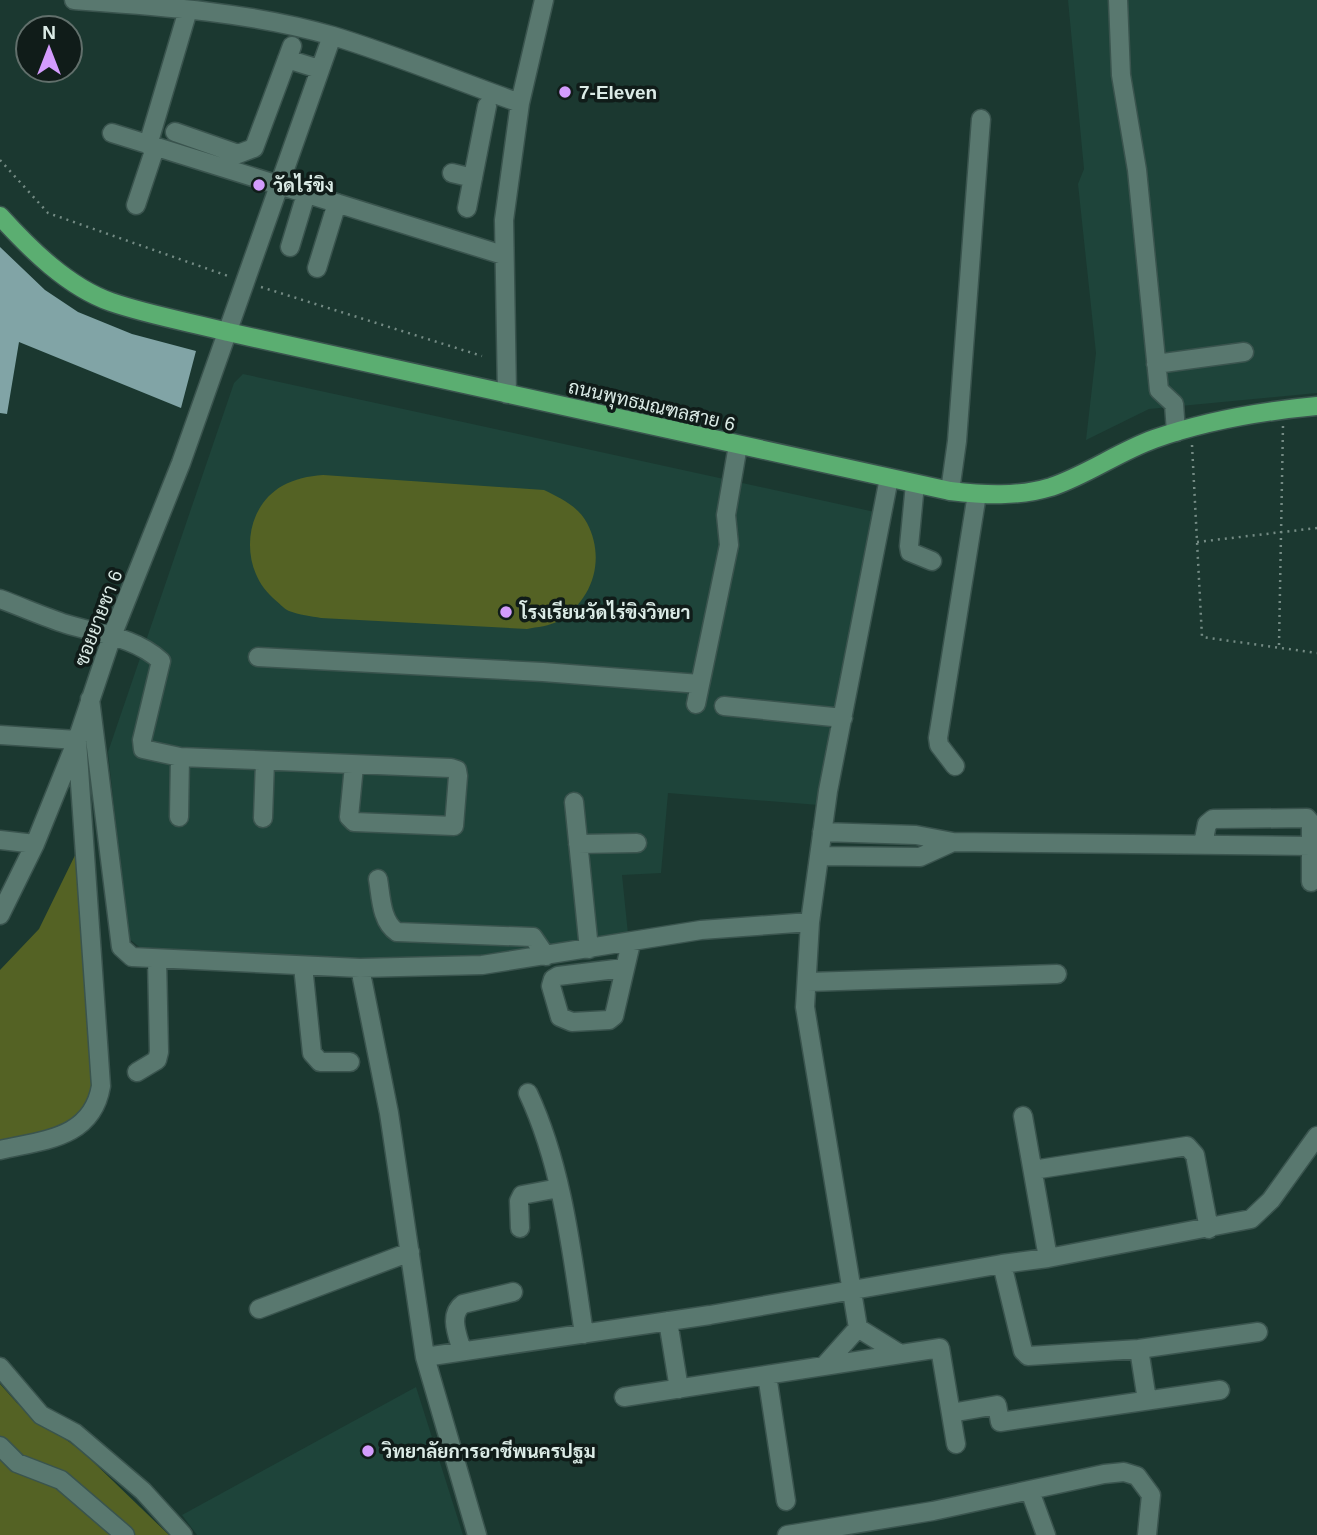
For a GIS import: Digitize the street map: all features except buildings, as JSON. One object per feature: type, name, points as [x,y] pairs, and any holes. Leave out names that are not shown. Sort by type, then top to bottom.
[{"type":"main road","name":"ถนนพุทธมณฑลสาย 6","points":[[0,216],[42,258],[74,282],[109,302],[228,332],[950,491],[1004,495],[1051,486],[1115,454],[1184,430],[1317,406]]},
{"type":"street","points":[[74,0],[143,3],[332,36],[520,103]]},
{"type":"street","points":[[507,394],[503,255],[507,190],[520,103],[544,0]]},
{"type":"street","points":[[1118,0],[1121,75],[1137,170],[1159,390],[1174,404],[1184,430]]},
{"type":"street","points":[[136,205],[188,10]]},
{"type":"street","name":"ซอยยายชา 6","points":[[0,915],[35,844],[77,740],[113,636],[181,463],[332,36]]},
{"type":"street","points":[[175,132],[238,154],[254,148],[289,53],[320,69]]},
{"type":"street","points":[[467,208],[487,106]]},
{"type":"street","points":[[950,491],[957,441],[981,119]]},
{"type":"street","points":[[113,134],[503,255]]},
{"type":"street","points":[[452,173],[473,178]]},
{"type":"street","points":[[290,247],[306,194]]},
{"type":"street","points":[[317,268],[337,203]]},
{"type":"street","points":[[1156,363],[1244,352]]},
{"type":"street","points":[[696,704],[729,545],[726,515],[738,446]]},
{"type":"street","points":[[824,1366],[858,1328],[808,1035],[805,1007],[810,922],[822,832],[889,478]]},
{"type":"street","points":[[915,484],[910,552],[932,561]]},
{"type":"street","points":[[955,766],[939,745],[938,738],[977,494]]},
{"type":"street","points":[[0,599],[66,624],[113,636],[149,650],[161,661],[142,740],[144,749],[180,757],[457,770],[454,825],[354,822],[349,817],[354,766]]},
{"type":"street","points":[[258,657],[543,672],[700,684]]},
{"type":"street","points":[[90,699],[121,947],[132,957],[360,968],[482,965],[701,930],[810,922]]},
{"type":"street","points":[[724,706],[843,718]]},
{"type":"street","points":[[0,735],[77,740],[101,1087],[98,1105],[85,1122],[65,1134],[0,1150]]},
{"type":"street","points":[[179,817],[180,757]]},
{"type":"street","points":[[263,818],[265,761]]},
{"type":"street","points":[[574,802],[589,949]]},
{"type":"street","points":[[1203,844],[1207,824],[1213,819],[1307,818],[1311,823],[1311,882]]},
{"type":"street","points":[[822,832],[916,835],[953,842],[1311,846]]},
{"type":"street","points":[[0,840],[35,844]]},
{"type":"street","points":[[819,856],[920,857],[953,842]]},
{"type":"street","points":[[578,844],[637,843]]},
{"type":"street","points":[[378,878],[386,920],[390,928],[397,932],[533,937],[546,956]]},
{"type":"street","points":[[624,968],[631,943]]},
{"type":"street","points":[[137,1072],[157,1060],[159,1052],[156,959]]},
{"type":"street","points":[[303,966],[312,1053],[320,1062],[350,1062]]},
{"type":"street","points":[[360,968],[389,1113],[425,1356],[477,1535]]},
{"type":"street","points":[[808,982],[1057,974]]},
{"type":"street","points":[[528,1093],[543,1125],[559,1188],[584,1334]]},
{"type":"street","points":[[1023,1116],[1048,1258]]},
{"type":"street","points":[[425,1356],[584,1334],[853,1291],[1209,1229],[1251,1219],[1262,1212],[1317,1136]]},
{"type":"street","points":[[1032,1170],[1187,1146],[1195,1155],[1209,1229]]},
{"type":"street","points":[[520,1228],[519,1201],[523,1195],[559,1188]]},
{"type":"street","points":[[259,1309],[410,1252]]},
{"type":"street","points":[[1002,1264],[1023,1351],[1028,1356],[1139,1349],[1258,1332]]},
{"type":"street","points":[[462,1351],[454,1316],[456,1309],[463,1304],[513,1292]]},
{"type":"street","points":[[668,1321],[679,1389]]},
{"type":"street","points":[[858,1328],[900,1354]]},
{"type":"street","points":[[624,1398],[940,1348],[956,1444]]},
{"type":"street","points":[[1139,1349],[1147,1400]]},
{"type":"street","points":[[0,1367],[41,1415],[85,1441],[143,1491],[183,1535]]},
{"type":"street","points":[[767,1375],[786,1501]]},
{"type":"street","points":[[951,1413],[997,1405],[1000,1422],[1220,1390]]},
{"type":"street","points":[[0,1446],[17,1463],[61,1480],[125,1535]]},
{"type":"street","points":[[787,1535],[857,1526],[1124,1472],[1136,1476],[1151,1495],[1147,1535]]},
{"type":"street","points":[[1031,1491],[1046,1535]]},
{"type":"path","points":[[1279,645],[1283,411]]},
{"type":"path","points":[[1184,430],[1198,542],[1202,637],[1279,645],[1317,653]]},
{"type":"path","points":[[1198,542],[1317,528]]},
{"type":"shaded area","points":[[1068,0],[1317,0],[1317,393],[1149,409],[1086,440],[1096,353],[1078,184],[1084,169]]},
{"type":"shaded area","name":"โรงเรียนวัดไร่ขิงวิทยา","points":[[243,374],[875,512],[819,805],[668,793],[661,873],[622,875],[628,934],[456,961],[151,956],[128,938],[108,752],[234,383]]},
{"type":"shaded area","name":"วิทยาลัยการอาชีพนครปฐม","points":[[416,1387],[463,1535],[197,1535],[182,1515]]},
{"type":"green space","points":[[323,475],[544,490],[574,507],[587,523],[595,551],[593,578],[588,591],[570,613],[558,621],[527,629],[321,618],[289,611],[262,586],[255,572],[250,540],[253,524],[259,509],[269,496],[282,486],[302,478]]},
{"type":"green space","points":[[81,843],[100,1086],[85,1121],[0,1150],[0,970],[39,929]]},
{"type":"green space","points":[[0,1384],[17,1403],[84,1453],[169,1535],[0,1535]]},
{"type":"place","name":"7-Eleven","points":[[565,92]]},
{"type":"place","name":"วัดไร่ขิง","points":[[259,185]]},
{"type":"place","name":"โรงเรียนวัดไร่ขิงวิทยา","points":[[506,612]]},
{"type":"place","name":"วิทยาลัยการอาชีพนครปฐม","points":[[368,1451]]}]
